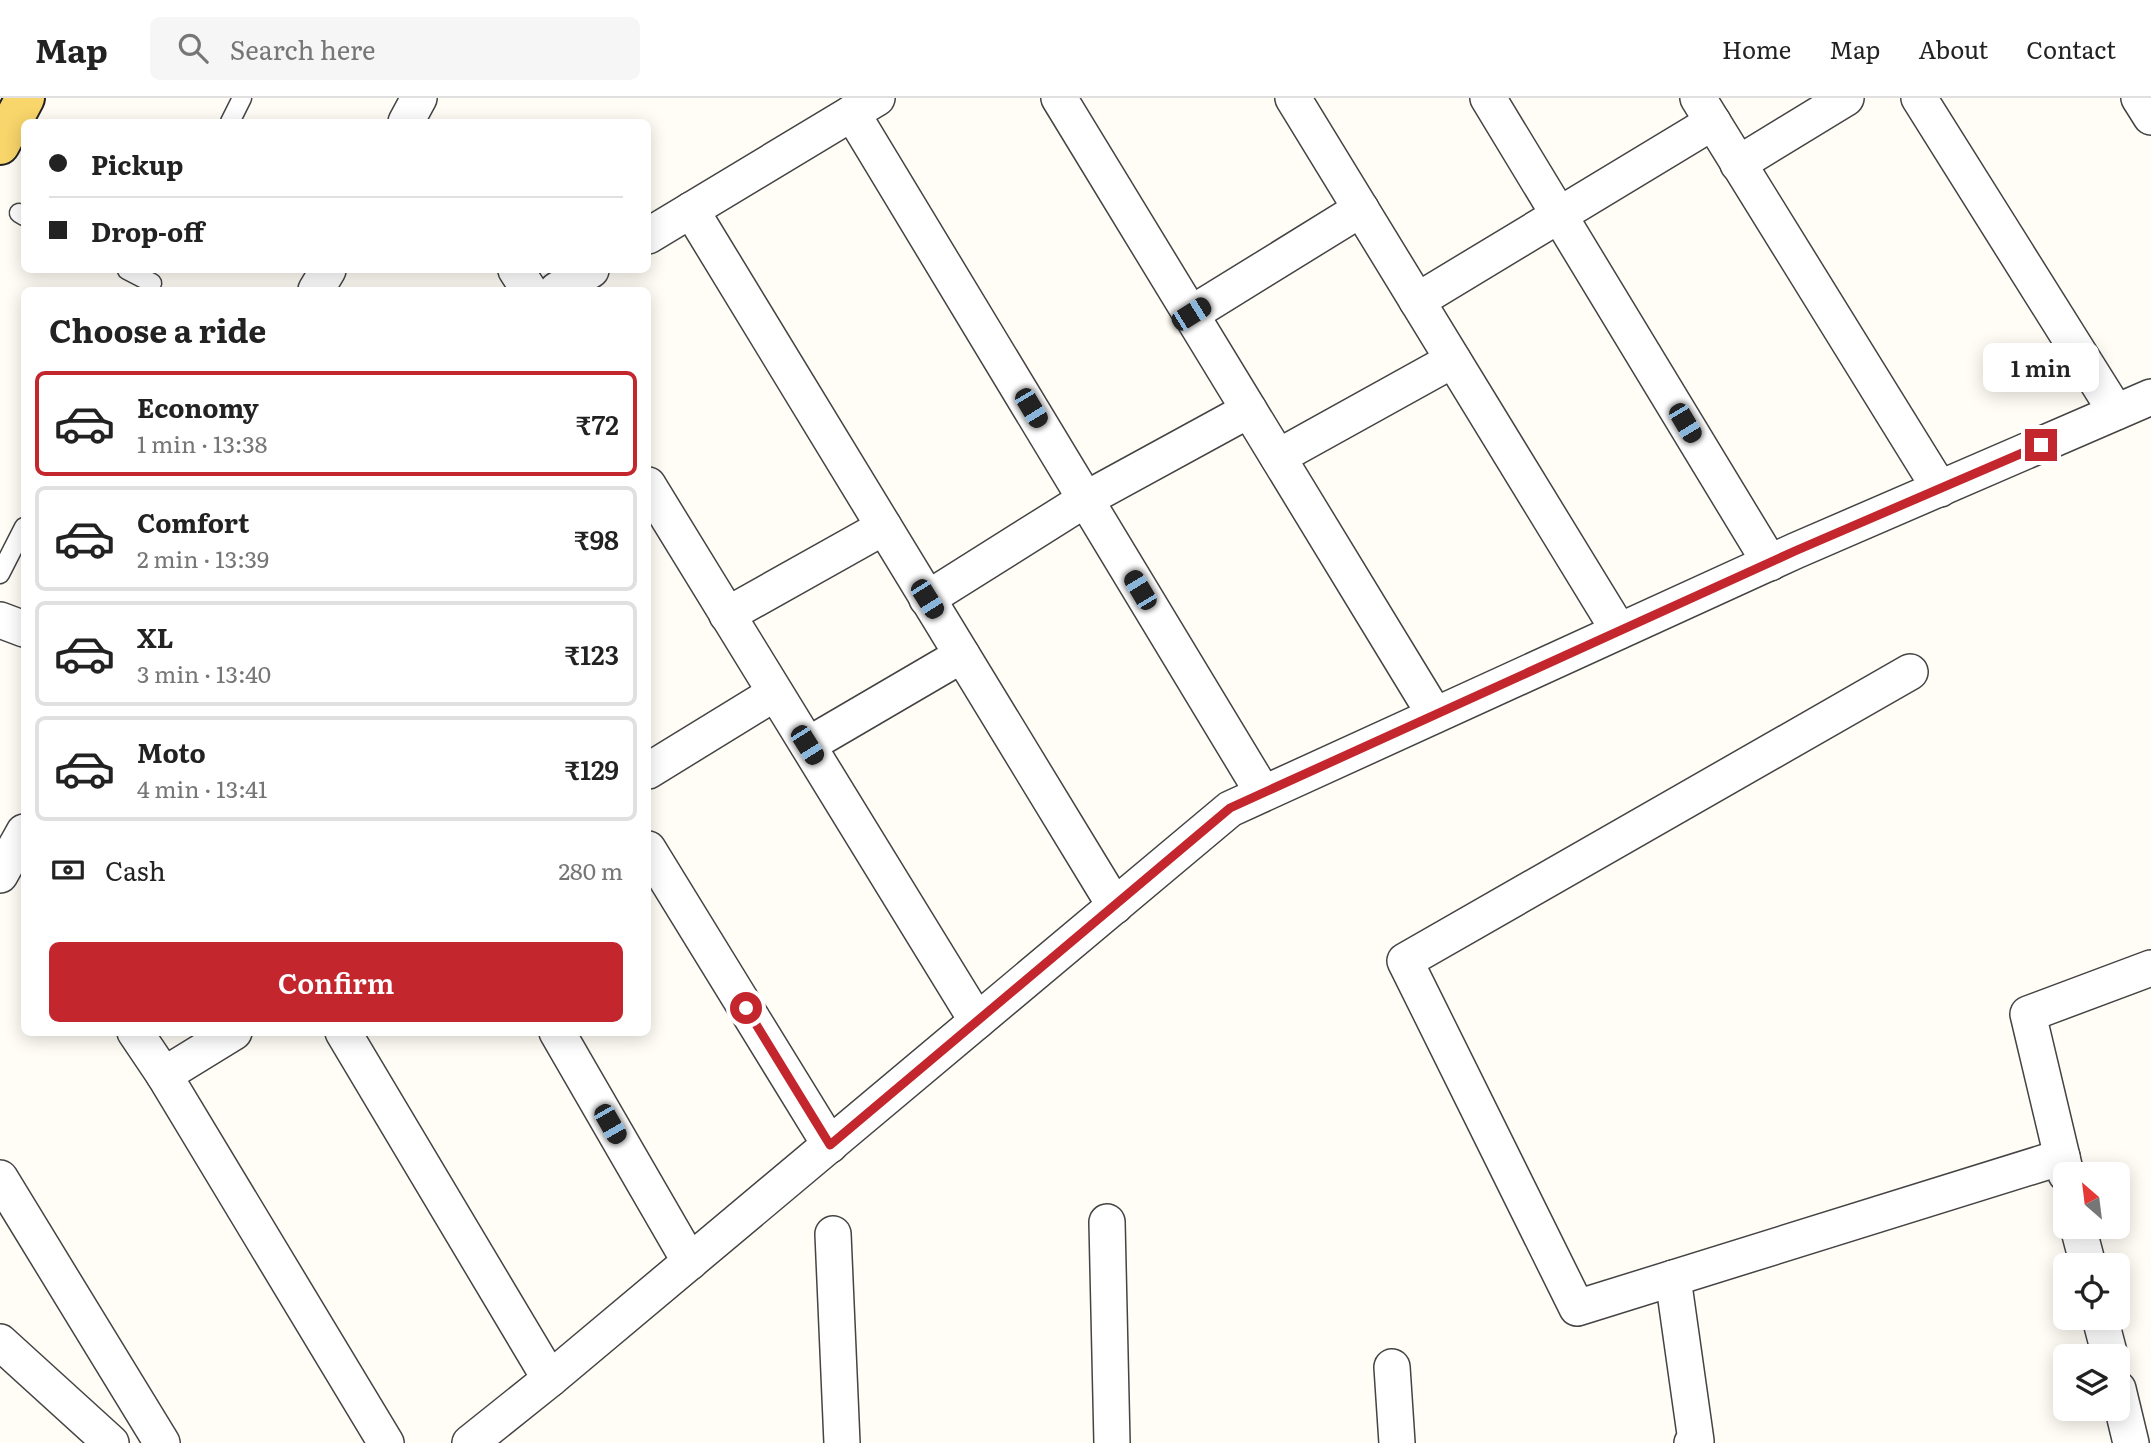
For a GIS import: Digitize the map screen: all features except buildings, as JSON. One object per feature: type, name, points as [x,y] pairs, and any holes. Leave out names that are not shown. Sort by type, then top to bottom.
[{"type":"main road","points":[[0,145],[25,98]]},
{"type":"street","points":[[1059,98],[1435,715]]},
{"type":"street","points":[[1293,98],[1619,631]]},
{"type":"street","points":[[1488,98],[1770,563]]},
{"type":"street","points":[[1738,164],[1846,98]]},
{"type":"street","points":[[1919,98],[2116,412]]},
{"type":"street","points":[[2139,98],[2151,117]]},
{"type":"street","points":[[651,234],[864,106],[1086,499],[1263,793]]},
{"type":"street","points":[[1417,301],[1558,213],[1705,110],[1940,489]]},
{"type":"street","points":[[1191,314],[1362,209]]},
{"type":"street","points":[[691,210],[1115,906]]},
{"type":"street","points":[[562,287],[586,273]]},
{"type":"street","points":[[1278,457],[1453,360]]},
{"type":"street","points":[[470,1443],[550,1379],[1230,808],[1770,563],[2151,397]]},
{"type":"street","points":[[927,599],[1086,499],[1249,410]]},
{"type":"street","points":[[651,490],[977,1021]]},
{"type":"street","points":[[727,615],[884,527]]},
{"type":"street","points":[[0,620],[21,628]]},
{"type":"street","points":[[807,745],[962,654]]},
{"type":"street","points":[[1910,672],[1405,961],[1577,1308],[2053,1169]]},
{"type":"street","points":[[651,769],[775,692]]},
{"type":"street","points":[[651,854],[830,1145]]},
{"type":"street","points":[[2063,1162],[2028,1014],[2151,968]]},
{"type":"street","points":[[138,1036],[164,1075],[386,1443]]},
{"type":"street","points":[[164,1075],[227,1036]]},
{"type":"street","points":[[351,1036],[550,1379]]},
{"type":"street","points":[[559,1036],[690,1262]]},
{"type":"street","points":[[0,1178],[162,1443]]},
{"type":"street","points":[[1107,1222],[1112,1443]]},
{"type":"street","points":[[832,1234],[842,1443]]},
{"type":"street","points":[[1673,1278],[1696,1441],[1692,1443]]},
{"type":"street","points":[[0,1342],[111,1443]]},
{"type":"street","points":[[1392,1367],[1397,1443]]},
{"type":"street","points":[[2126,1421],[2131,1443]]},
{"type":"lane","points":[[232,119],[242,98]]},
{"type":"lane","points":[[134,273],[153,281]]},
{"type":"lane","points":[[0,573],[21,533]]},
{"type":"route","points":[[746,1008],[830,1145],[1230,808],[1795,551],[2041,445]]}]
